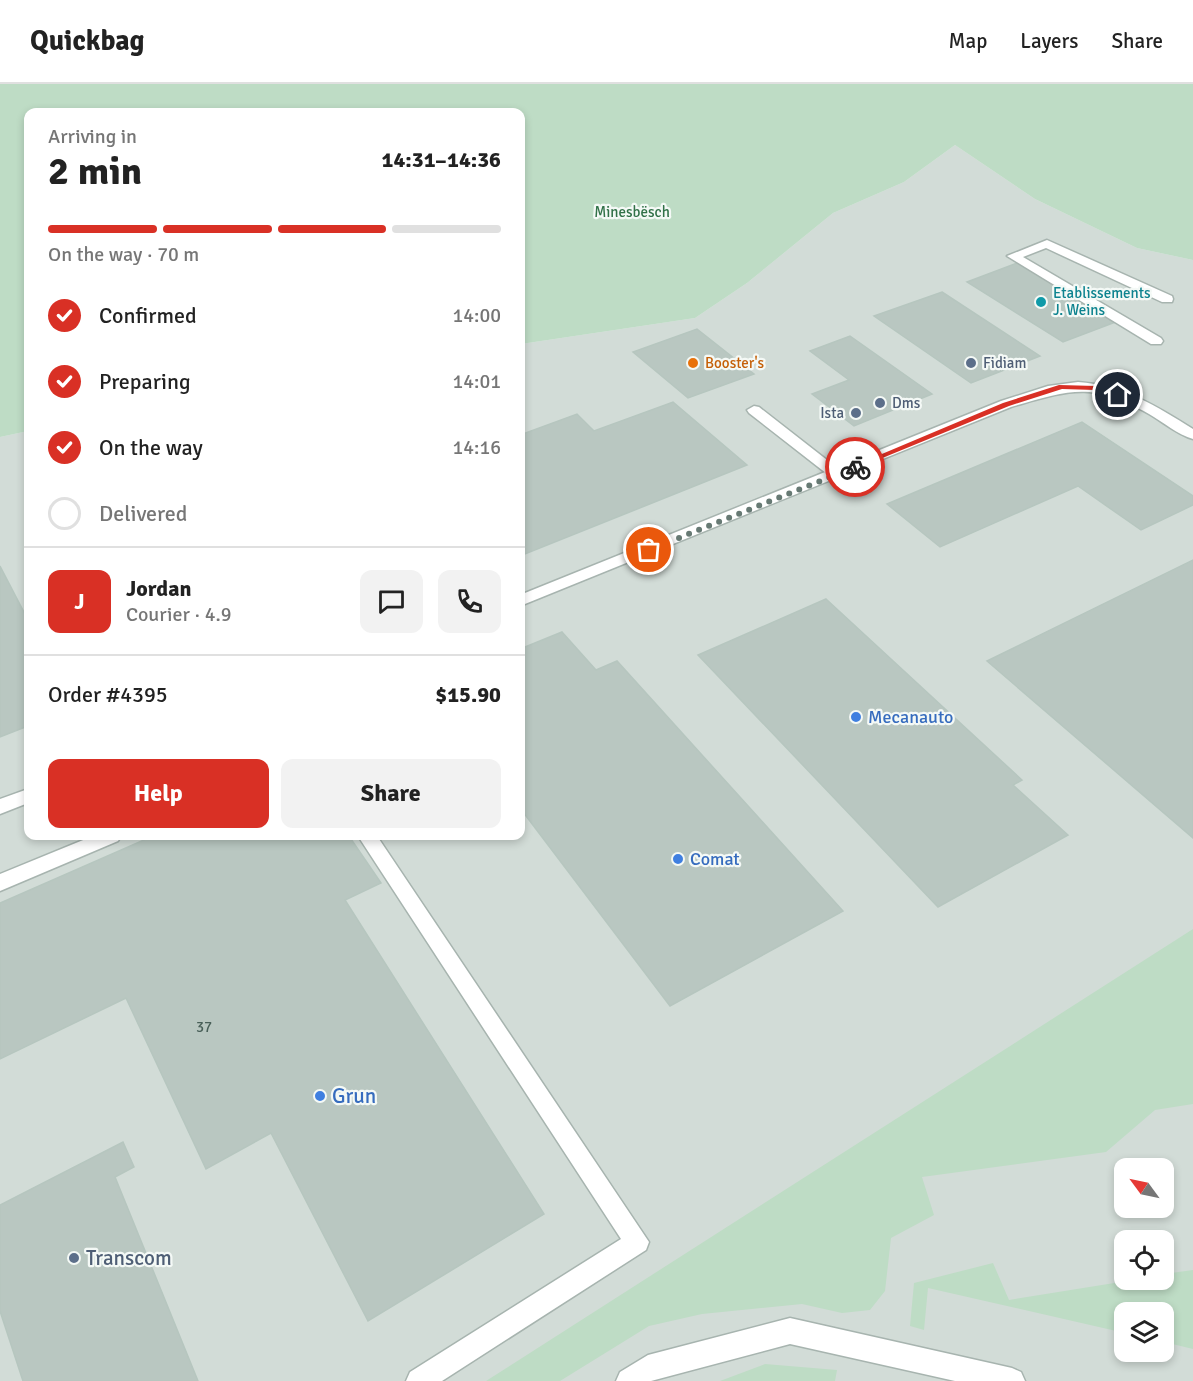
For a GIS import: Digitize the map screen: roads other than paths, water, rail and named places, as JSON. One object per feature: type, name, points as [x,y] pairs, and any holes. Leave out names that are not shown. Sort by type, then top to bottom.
[{"type":"street","points":[[1156,341],[1013,256],[1047,244],[1167,299]]},
{"type":"street","points":[[525,599],[1006,404],[1062,387],[1096,388],[1140,402],[1193,435]]},
{"type":"street","points":[[754,410],[836,474]]},
{"type":"street","points":[[0,807],[24,798]]},
{"type":"street","points":[[0,883],[102,840]]},
{"type":"street","points":[[370,840],[637,1242],[419,1381]]},
{"type":"street","points":[[629,1381],[648,1368],[790,1331],[1012,1381]]},
{"type":"place","name":"Etablissements J. Weins","points":[[1041,302]]},
{"type":"place","name":"Booster's","points":[[693,363]]},
{"type":"place","name":"Fidiam","points":[[971,363]]},
{"type":"place","name":"Dms","points":[[880,403]]},
{"type":"place","name":"Ista","points":[[856,413]]},
{"type":"place","name":"Mecanauto","points":[[856,717]]},
{"type":"place","name":"Comat","points":[[678,859]]},
{"type":"place","name":"Grun","points":[[320,1096]]},
{"type":"place","name":"Transcom","points":[[74,1258]]},
{"type":"park label","name":"Minesbësch","points":[[632,212]]}]
